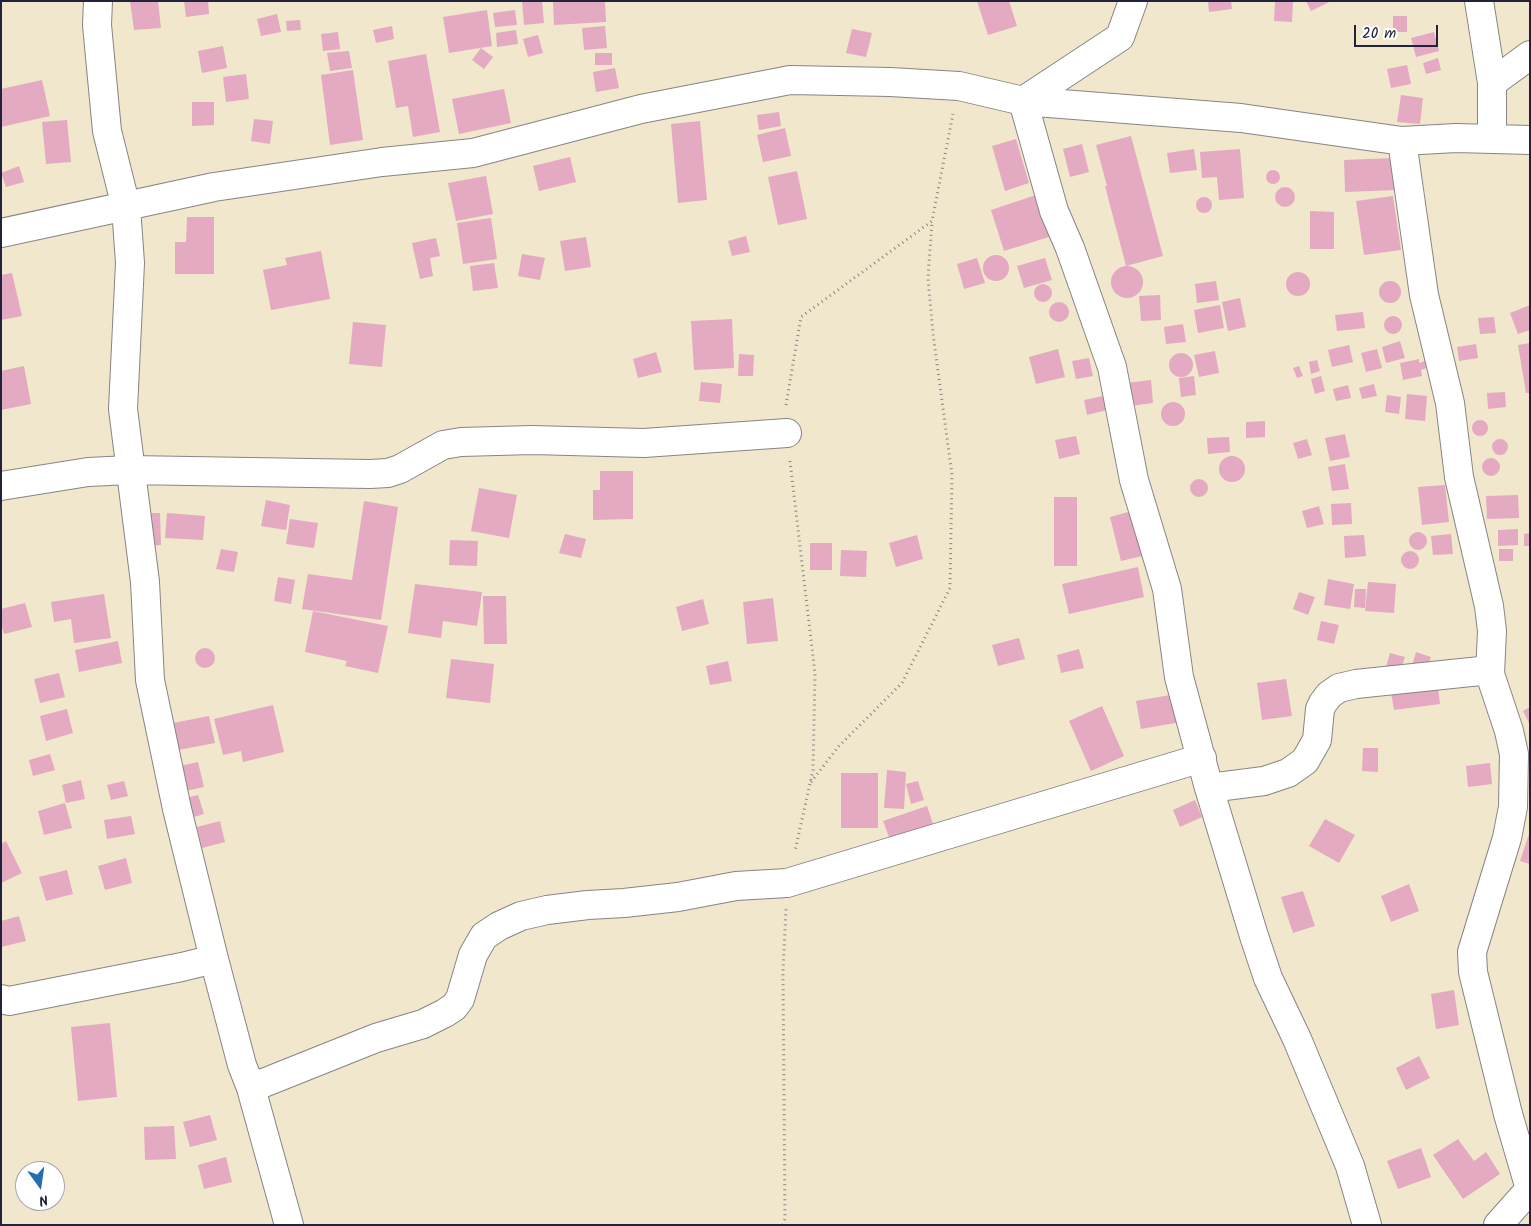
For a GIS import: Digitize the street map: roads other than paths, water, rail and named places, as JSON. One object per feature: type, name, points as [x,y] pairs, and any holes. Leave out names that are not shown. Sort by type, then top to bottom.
[{"type":"street","points":[[98,1],[97,25],[107,131],[126,207],[130,263],[123,409],[145,582],[150,680],[177,809],[214,959],[242,1065],[251,1088],[289,1225]]},
{"type":"street","points":[[1023,101],[1120,37],[1133,1]]},
{"type":"street","points":[[1479,1],[1492,83],[1492,138]]},
{"type":"street","points":[[1492,83],[1530,56]]},
{"type":"street","points":[[1,233],[214,187],[382,162],[473,152],[640,109],[790,80],[890,82],[959,86],[1023,101],[1240,118],[1402,141],[1492,138],[1530,140]]},
{"type":"street","points":[[1023,101],[1054,211],[1070,248],[1112,367],[1134,480],[1167,589],[1179,677],[1210,788],[1268,978],[1297,1039],[1350,1166],[1366,1225]]},
{"type":"street","points":[[1402,141],[1424,295],[1450,403],[1459,477],[1489,606],[1492,631],[1490,670],[1492,682],[1509,731],[1514,754],[1513,807],[1507,838],[1472,952],[1473,972],[1508,1114],[1530,1189],[1498,1225]]},
{"type":"street","points":[[1,486],[88,472],[130,470],[379,473],[400,469],[443,445],[462,442],[532,440],[644,443],[787,433]]},
{"type":"street","points":[[1210,788],[1264,781],[1288,773],[1305,761],[1317,740],[1320,709],[1329,695],[1339,688],[1356,684],[1490,670]]},
{"type":"street","points":[[251,1088],[376,1038],[423,1024],[446,1014],[454,1008],[460,999],[473,956],[484,936],[499,926],[521,916],[546,910],[678,897],[736,886],[787,883],[1202,758]]},
{"type":"street","points":[[1,998],[9,1001],[214,959]]}]
